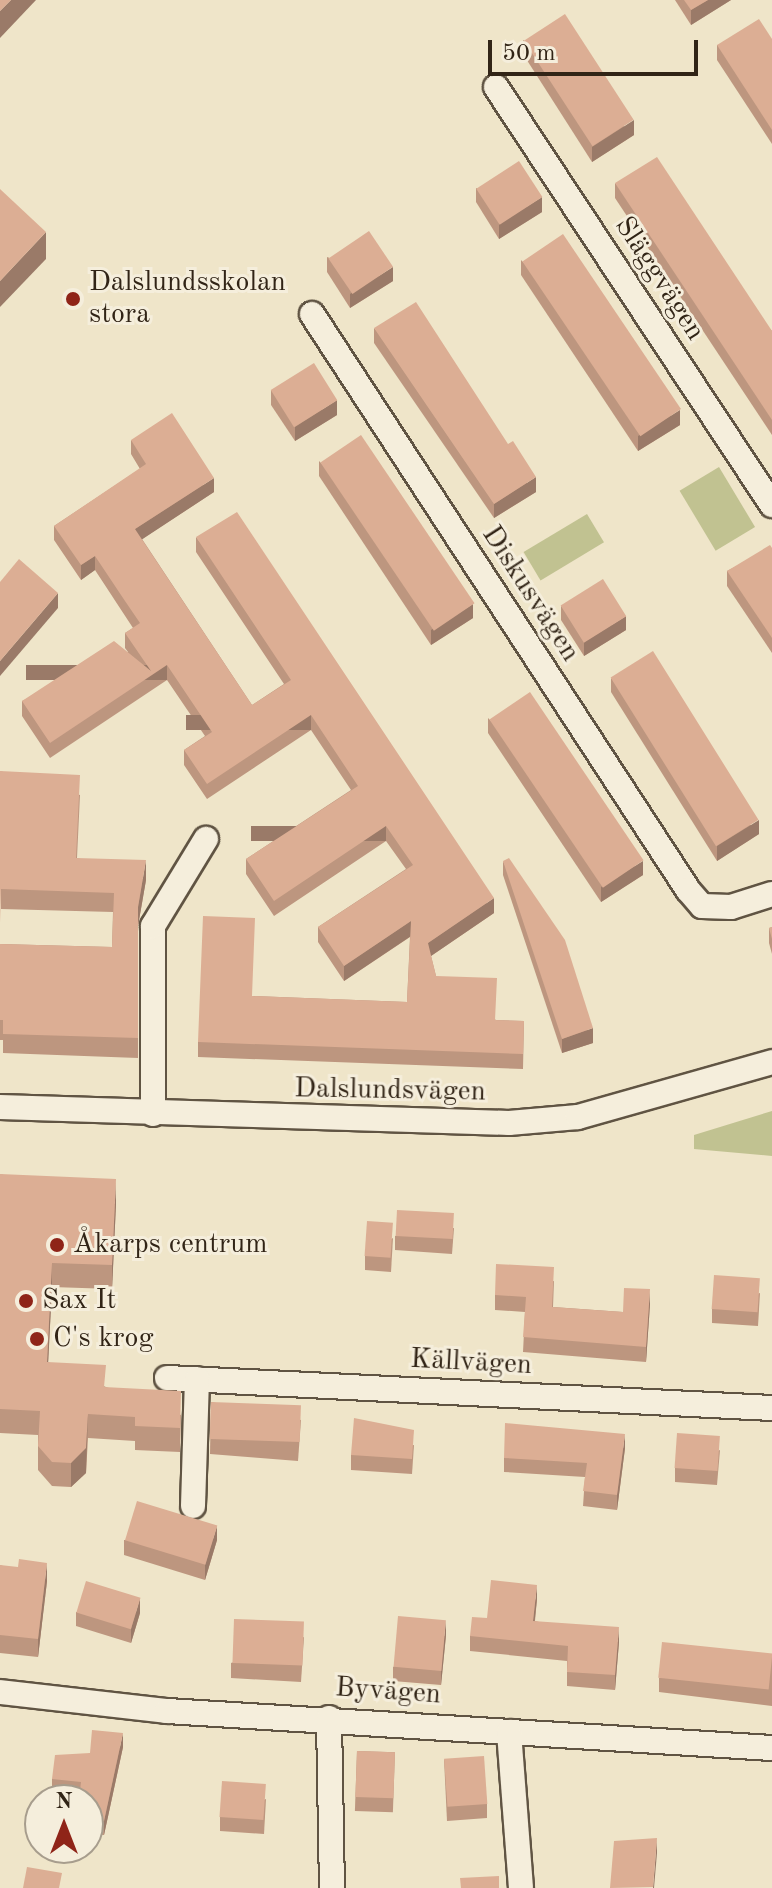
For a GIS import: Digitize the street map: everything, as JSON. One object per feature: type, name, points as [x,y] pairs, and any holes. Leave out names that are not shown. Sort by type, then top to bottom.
[{"type":"street","name":"Släggvägen","points":[[496,87],[772,505]]},
{"type":"street","name":"Diskusvägen","points":[[312,314],[702,906],[731,907],[772,894]]},
{"type":"street","points":[[153,1114],[153,926],[206,839]]},
{"type":"street","name":"Dalslundsvägen","points":[[0,1107],[153,1114],[524,1122],[578,1117],[772,1062]]},
{"type":"street","name":"Källvägen","points":[[167,1378],[772,1408]]},
{"type":"street","points":[[193,1506],[197,1379]]},
{"type":"street","name":"Byvägen","points":[[0,1692],[167,1711],[329,1718],[772,1748]]},
{"type":"street","points":[[329,1718],[332,1888]]},
{"type":"street","points":[[509,1732],[521,1888]]},
{"type":"green space","points":[[719,467],[755,527],[716,551],[680,491]]},
{"type":"green space","points":[[587,514],[604,542],[541,580],[524,552]]},
{"type":"green space","points":[[772,1111],[772,1156],[694,1149],[694,1135]]},
{"type":"building","points":[[0,0],[11,0],[0,11]]},
{"type":"building","points":[[684,0],[708,0],[691,10]]},
{"type":"building","points":[[565,14],[634,120],[593,146],[524,41]]},
{"type":"building","points":[[759,19],[772,39],[772,130],[717,45]]},
{"type":"building","points":[[657,157],[772,331],[772,420],[615,183]]},
{"type":"building","points":[[519,161],[542,197],[500,225],[476,189]]},
{"type":"building","points":[[0,189],[46,232],[0,281]]},
{"type":"building","points":[[369,231],[393,267],[352,294],[328,258]]},
{"type":"building","points":[[563,234],[681,409],[640,436],[522,261]]},
{"type":"building","points":[[416,302],[508,444],[513,441],[536,477],[494,504],[374,328]]},
{"type":"building","points":[[314,363],[337,400],[294,427],[271,390]]},
{"type":"building","points":[[172,413],[214,478],[135,529],[252,705],[291,680],[196,537],[237,512],[494,898],[428,943],[436,976],[497,978],[495,1020],[524,1021],[523,1054],[198,1042],[203,916],[255,918],[252,996],[407,1002],[411,921],[344,966],[318,927],[413,865],[386,826],[274,901],[246,859],[358,786],[311,715],[207,784],[184,750],[212,732],[167,665],[50,743],[22,701],[114,641],[151,671],[125,633],[140,623],[95,556],[81,565],[54,526],[146,464],[131,440]]},
{"type":"building","points":[[361,435],[475,603],[434,631],[320,462]]},
{"type":"building","points":[[770,545],[772,548],[772,638],[727,571]]},
{"type":"building","points":[[19,559],[58,593],[0,661],[0,582]]},
{"type":"building","points":[[603,579],[626,616],[584,643],[561,605]]},
{"type":"building","points":[[653,651],[758,820],[716,846],[611,677]]},
{"type":"building","points":[[530,692],[644,860],[603,888],[489,719]]},
{"type":"building","points":[[0,771],[80,775],[76,858],[146,860],[138,907],[138,1038],[3,1034],[3,1020],[0,1020],[0,944],[112,947],[114,893],[1,889],[0,923]]},
{"type":"building","points":[[509,858],[565,940],[593,1028],[562,1039],[503,861]]},
{"type":"building","points":[[0,1174],[116,1179],[112,1265],[52,1263],[47,1362],[106,1365],[104,1387],[181,1391],[180,1428],[135,1426],[135,1417],[88,1414],[86,1448],[71,1463],[52,1462],[38,1446],[40,1411],[0,1409]]},
{"type":"building","points":[[397,1210],[454,1213],[453,1239],[396,1236]]},
{"type":"building","points":[[367,1221],[393,1223],[390,1258],[365,1256]]},
{"type":"building","points":[[496,1264],[554,1267],[552,1307],[623,1312],[624,1288],[650,1289],[646,1347],[523,1337],[526,1297],[495,1295]]},
{"type":"building","points":[[714,1275],[760,1278],[758,1312],[712,1309]]},
{"type":"building","points":[[211,1402],[301,1405],[300,1442],[210,1439]]},
{"type":"building","points":[[354,1418],[414,1430],[412,1459],[351,1455]]},
{"type":"building","points":[[505,1423],[625,1434],[617,1495],[583,1491],[587,1463],[504,1458]]},
{"type":"building","points":[[677,1433],[720,1436],[717,1471],[675,1468]]},
{"type":"building","points":[[137,1501],[217,1526],[205,1565],[125,1540]]},
{"type":"building","points":[[19,1559],[47,1563],[38,1639],[0,1635],[0,1565],[18,1567]]},
{"type":"building","points":[[491,1580],[537,1585],[533,1621],[619,1627],[615,1675],[567,1672],[568,1646],[470,1636],[472,1617],[487,1618]]},
{"type":"building","points":[[86,1581],[141,1598],[131,1629],[76,1613]]},
{"type":"building","points":[[398,1616],[446,1620],[441,1671],[394,1667]]},
{"type":"building","points":[[234,1619],[304,1621],[302,1665],[232,1663]]},
{"type":"building","points":[[662,1642],[772,1654],[769,1689],[658,1678]]},
{"type":"building","points":[[92,1730],[123,1733],[104,1821],[104,1784],[52,1779],[55,1755],[90,1753]]},
{"type":"building","points":[[357,1751],[395,1752],[393,1798],[355,1797]]},
{"type":"building","points":[[484,1756],[487,1804],[447,1807],[444,1759]]},
{"type":"building","points":[[222,1781],[266,1784],[263,1820],[219,1817]]},
{"type":"building","points":[[657,1838],[653,1887],[610,1888],[614,1841]]},
{"type":"building","points":[[27,1867],[62,1873],[59,1888],[23,1888]]},
{"type":"building","points":[[499,1876],[499,1888],[461,1888],[460,1878]]},
{"type":"place","name":"Dalslundsskolan stora","points":[[73,299]]},
{"type":"place","name":"Åkarps centrum","points":[[57,1245]]},
{"type":"place","name":"Sax It","points":[[26,1301]]},
{"type":"place","name":"C's krog","points":[[37,1339]]}]
